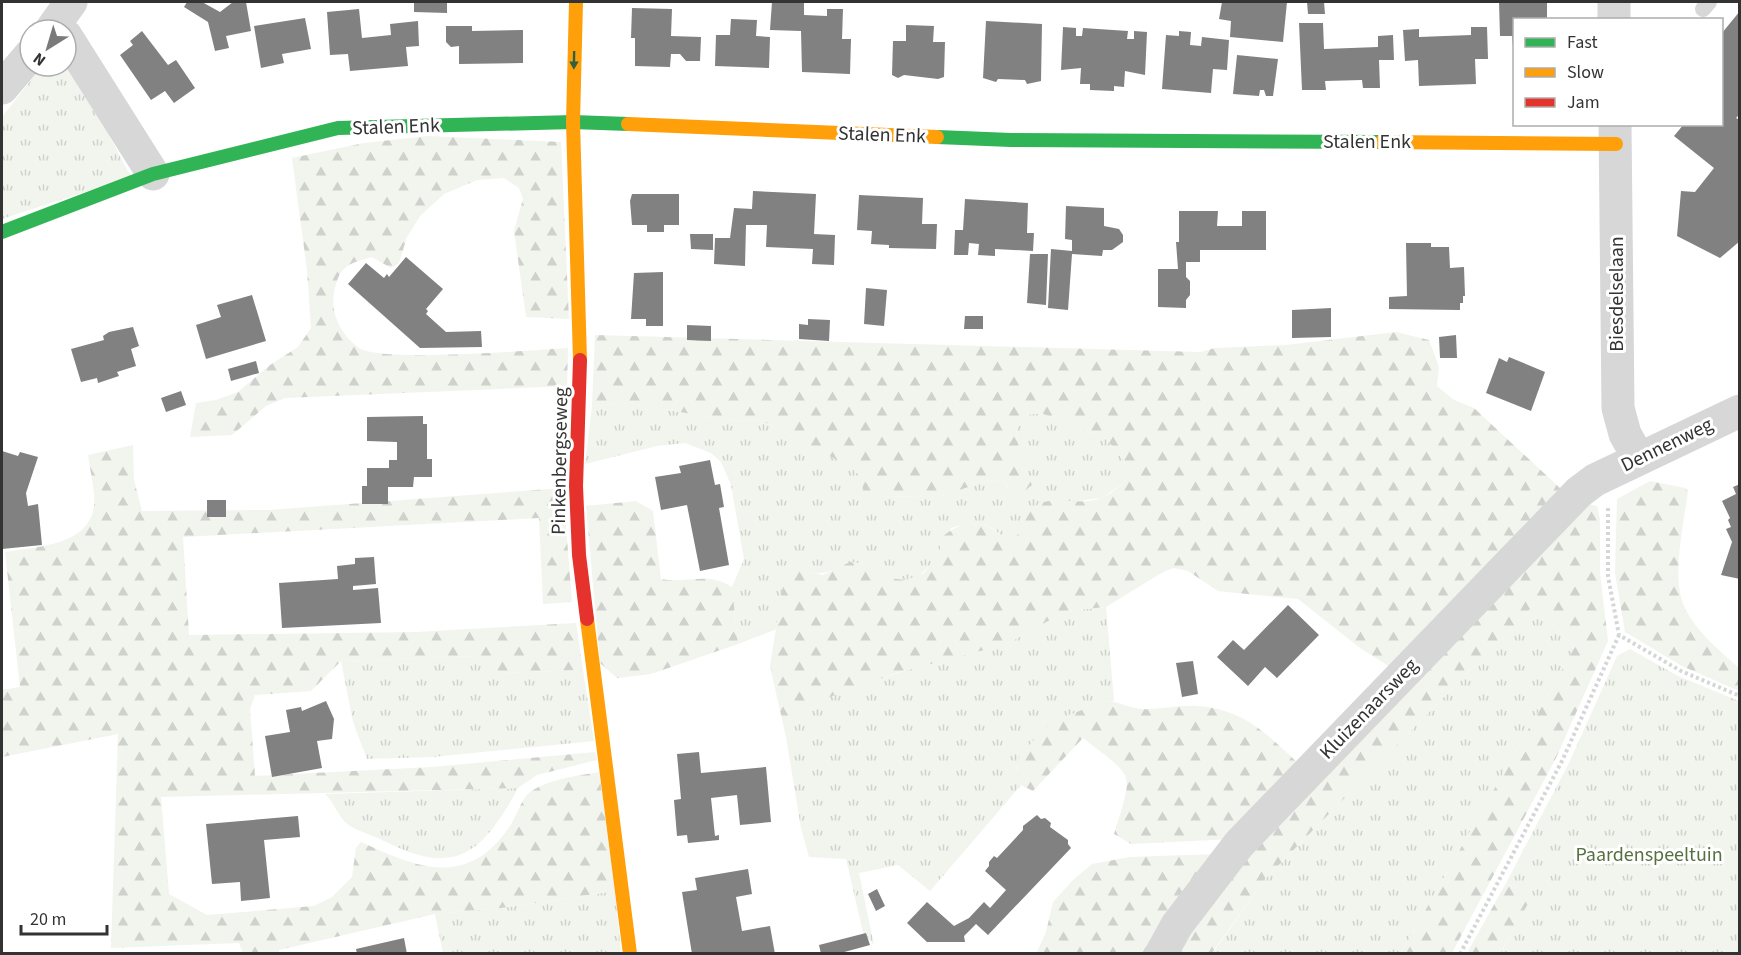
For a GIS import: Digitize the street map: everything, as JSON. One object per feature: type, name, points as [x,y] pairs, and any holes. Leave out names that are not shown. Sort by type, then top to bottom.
[{"type":"street","name":"Pinkenbergseweg","points":[[576,2],[573,122],[581,394],[576,486],[579,555],[630,954]]},
{"type":"street","points":[[1614,2],[1614,18]]},
{"type":"street","points":[[78,52],[153,174]]},
{"type":"street","points":[[2,88],[18,69]]},
{"type":"street","name":"Stalen Enk","points":[[2,232],[153,174],[338,128],[573,122],[1011,140],[1616,134]]},
{"type":"street","name":"Biesdelselaan","points":[[1616,134],[1618,408],[1625,434],[1639,459]]},
{"type":"street","name":"Dennenweg","points":[[1595,480],[1740,411]]},
{"type":"street","name":"Kluizenaarsweg","points":[[1161,954],[1177,925],[1239,844],[1563,509],[1595,480]]},
{"type":"path","points":[[1460,954],[1562,761],[1619,635],[1608,576],[1608,507],[1595,480]]},
{"type":"path","points":[[1619,635],[1681,671],[1740,696]]},
{"type":"green space","points":[[78,77],[131,177],[2,219],[2,117],[33,78]]},
{"type":"green space","points":[[428,136],[561,142],[569,319],[526,317],[514,231],[523,199],[519,188],[504,178],[477,180],[444,194],[420,216],[407,237],[399,263],[391,268],[372,257],[350,264],[339,277],[334,293],[334,309],[339,324],[347,337],[359,348],[396,355],[568,348],[567,386],[285,398],[266,406],[232,435],[190,437],[196,403],[216,400],[238,392],[270,365],[298,347],[311,328],[307,270],[292,158],[364,143]]},
{"type":"green space","points":[[1396,332],[1429,340],[1439,367],[1437,386],[1454,400],[1474,408],[1561,489],[1395,670],[1360,648],[1298,599],[1218,591],[1188,571],[1174,568],[1163,572],[1106,607],[1066,611],[1007,644],[896,673],[827,698],[806,712],[786,737],[770,666],[784,579],[798,570],[823,575],[850,562],[872,565],[888,578],[906,580],[924,573],[940,551],[940,539],[957,527],[978,523],[1011,539],[1019,534],[1026,517],[1034,507],[1044,502],[1091,501],[1106,496],[1126,481],[1123,458],[1106,439],[1041,413],[1025,415],[1016,431],[1021,457],[1032,485],[1022,493],[1010,493],[1005,482],[993,480],[938,497],[873,496],[863,494],[862,477],[850,467],[763,421],[724,420],[631,403],[592,406],[595,335],[1200,352],[1215,348],[1286,345]]},
{"type":"green space","points":[[631,403],[724,420],[763,421],[850,467],[862,477],[863,493],[873,496],[938,497],[993,480],[1005,482],[1007,489],[1021,457],[1016,431],[1024,415],[1041,413],[1106,439],[1123,458],[1126,481],[1102,498],[1084,500],[1011,539],[981,524],[951,528],[929,567],[911,579],[901,581],[889,579],[868,566],[858,563],[823,573],[798,570],[784,579],[777,629],[738,644],[732,587],[744,559],[731,485],[721,462],[711,453],[685,443],[657,446],[585,464],[592,406]]},
{"type":"green space","points":[[133,445],[134,480],[142,511],[269,510],[563,488],[572,602],[543,604],[539,518],[183,537],[189,635],[416,632],[576,623],[583,670],[501,673],[477,656],[341,661],[311,691],[255,695],[250,709],[255,776],[432,767],[595,752],[597,760],[537,775],[518,788],[161,797],[169,894],[207,915],[314,906],[332,897],[352,877],[356,848],[361,842],[420,865],[457,866],[475,860],[492,848],[511,825],[523,801],[536,788],[553,781],[599,772],[615,891],[501,908],[435,914],[279,950],[279,953],[243,953],[239,943],[111,948],[118,734],[2,757],[2,690],[20,687],[5,552],[57,543],[80,531],[88,523],[94,505],[88,455]]},
{"type":"green space","points":[[1650,481],[1685,488],[1688,491],[1678,565],[1680,594],[1695,624],[1708,640],[1739,668],[1739,691],[1682,666],[1625,632],[1615,573],[1617,499]]},
{"type":"green space","points":[[636,501],[653,511],[661,579],[706,579],[723,582],[732,587],[738,644],[651,674],[617,678],[600,663],[586,506]]},
{"type":"green space","points":[[1585,503],[1597,506],[1600,519],[1600,573],[1608,641],[1556,758],[1452,953],[1401,953],[1575,647],[1534,605],[1265,879],[1212,953],[1173,954],[1226,874]]},
{"type":"green space","points":[[1534,605],[1575,647],[1401,953],[1212,954],[1265,879]]},
{"type":"green space","points":[[1106,607],[1114,701],[1105,701],[1016,764],[1021,785],[930,891],[898,865],[859,873],[874,945],[863,932],[846,859],[809,857],[801,828],[786,737],[806,712],[827,698],[849,688],[954,656],[1007,644],[1066,611]]},
{"type":"green space","name":"Paardenspeeltuin","points":[[1630,649],[1678,676],[1739,701],[1739,953],[1500,954],[1532,895],[1506,883],[1569,763],[1617,656]]},
{"type":"green space","points":[[477,656],[501,673],[583,670],[594,741],[432,757],[367,759],[353,722],[341,661]]},
{"type":"green space","points":[[1105,701],[1141,709],[1197,706],[1229,712],[1243,718],[1267,735],[1302,767],[1232,839],[1131,844],[1114,834],[1125,797],[1126,777],[1113,761],[1083,738],[1033,791],[1021,785],[1016,764],[1020,755],[1051,722]]},
{"type":"green space","points":[[518,788],[492,829],[479,843],[465,853],[449,858],[430,857],[409,852],[354,828],[342,819],[325,794]]},
{"type":"green space","points":[[1218,854],[1152,953],[1036,954],[1046,932],[1053,902],[1092,864],[1130,857]]},
{"type":"green space","points":[[1506,883],[1533,895],[1500,953],[1467,953]]},
{"type":"green space","points":[[615,891],[621,953],[443,953],[435,914],[501,908]]},
{"type":"building","points":[[187,2],[202,2],[220,12],[233,2],[246,2],[251,31],[226,36],[229,48],[215,51],[208,22],[184,7]]},
{"type":"building","points":[[414,2],[447,2],[447,13],[414,12]]},
{"type":"building","points":[[772,2],[804,2],[804,15],[827,16],[827,9],[843,9],[842,39],[851,39],[850,74],[802,72],[801,31],[770,30]]},
{"type":"building","points":[[1222,2],[1287,2],[1283,42],[1230,37],[1231,21],[1219,19]]},
{"type":"building","points":[[1307,2],[1324,2],[1325,14],[1308,14]]},
{"type":"building","points":[[1499,2],[1547,2],[1547,18],[1513,18],[1513,47],[1512,36],[1500,36]]},
{"type":"building","points":[[632,8],[672,9],[671,36],[701,37],[700,61],[686,61],[680,54],[671,54],[670,67],[635,66],[635,38],[631,38]]},
{"type":"building","points":[[359,9],[362,38],[391,35],[390,24],[418,21],[419,46],[406,47],[408,66],[350,71],[348,54],[330,55],[327,12]]},
{"type":"building","points":[[1740,11],[1740,114],[1736,118],[1740,120],[1740,241],[1720,258],[1677,236],[1681,191],[1695,192],[1714,168],[1674,136],[1682,126],[1723,126],[1723,32]]},
{"type":"building","points":[[305,18],[311,49],[282,54],[284,63],[261,68],[254,26]]},
{"type":"building","points":[[731,19],[757,20],[756,36],[770,37],[769,68],[715,66],[716,35],[730,35]]},
{"type":"building","points":[[986,21],[1042,24],[1041,81],[1027,84],[1025,80],[998,79],[996,82],[983,78]]},
{"type":"building","points":[[1299,23],[1323,23],[1324,49],[1378,47],[1378,36],[1393,35],[1394,60],[1379,60],[1380,88],[1363,88],[1362,80],[1325,81],[1326,90],[1302,90]]},
{"type":"building","points":[[906,25],[934,26],[933,42],[945,42],[944,77],[938,79],[904,75],[898,78],[892,75],[893,41],[906,41]]},
{"type":"building","points":[[446,26],[472,26],[472,31],[523,30],[523,63],[459,64],[459,46],[451,47],[446,42]]},
{"type":"building","points":[[1063,27],[1076,28],[1076,36],[1082,36],[1083,28],[1128,31],[1127,39],[1134,39],[1134,31],[1147,32],[1145,75],[1125,71],[1124,87],[1114,86],[1114,91],[1090,90],[1090,84],[1080,84],[1081,68],[1061,70]]},
{"type":"building","points":[[1471,27],[1487,27],[1488,59],[1475,59],[1476,84],[1419,86],[1418,60],[1405,61],[1403,30],[1419,29],[1419,37],[1471,35]]},
{"type":"building","points":[[142,31],[168,65],[176,60],[195,88],[174,103],[165,91],[151,100],[120,55],[133,45],[130,41]]},
{"type":"building","points":[[1179,31],[1191,32],[1190,45],[1201,46],[1202,37],[1229,40],[1227,70],[1213,69],[1211,93],[1162,89],[1166,35],[1179,36]]},
{"type":"building","points":[[1237,55],[1278,59],[1273,96],[1266,96],[1264,90],[1260,90],[1259,96],[1233,94]]},
{"type":"building","points":[[753,191],[816,194],[814,234],[835,235],[834,265],[812,264],[813,249],[766,247],[767,225],[746,225],[745,266],[714,264],[715,238],[730,238],[734,208],[752,209]]},
{"type":"building","points":[[632,194],[679,194],[679,225],[664,225],[664,232],[647,232],[647,225],[632,225],[630,201]]},
{"type":"building","points":[[859,195],[923,198],[922,224],[937,224],[936,249],[889,248],[889,245],[871,244],[872,231],[857,230]]},
{"type":"building","points":[[965,199],[1028,203],[1027,233],[1034,233],[1033,251],[995,249],[995,256],[978,255],[979,244],[969,243],[968,255],[954,255],[955,230],[963,230]]},
{"type":"building","points":[[1066,206],[1104,208],[1104,226],[1119,229],[1123,235],[1123,242],[1112,250],[1103,250],[1102,256],[1072,254],[1068,310],[1048,308],[1051,249],[1072,251],[1072,240],[1065,239]]},
{"type":"building","points":[[1179,211],[1218,211],[1217,226],[1242,226],[1242,211],[1266,211],[1266,250],[1200,250],[1200,262],[1186,262],[1186,277],[1190,281],[1190,295],[1186,300],[1186,308],[1158,307],[1158,269],[1178,269],[1176,242],[1179,242]]},
{"type":"building","points":[[690,234],[713,234],[713,250],[691,249]]},
{"type":"building","points":[[1406,243],[1431,243],[1431,247],[1449,247],[1450,268],[1464,267],[1465,296],[1463,296],[1463,303],[1460,303],[1460,310],[1389,309],[1389,297],[1407,296]]},
{"type":"building","points":[[1030,254],[1048,254],[1046,305],[1027,303]]},
{"type":"building","points":[[406,257],[443,289],[426,309],[428,311],[426,314],[446,332],[481,331],[482,347],[420,348],[348,284],[366,263],[384,278],[387,274],[389,277]]},
{"type":"building","points":[[663,272],[663,326],[646,326],[646,319],[631,319],[634,273]]},
{"type":"building","points":[[866,288],[887,290],[884,326],[864,324]]},
{"type":"building","points":[[252,295],[266,341],[206,359],[196,325],[221,317],[217,305]]},
{"type":"building","points":[[1331,308],[1331,337],[1292,338],[1292,310]]},
{"type":"building","points":[[965,316],[983,316],[983,329],[964,329]]},
{"type":"building","points":[[808,319],[830,320],[829,341],[799,339],[799,324],[808,325]]},
{"type":"building","points":[[687,325],[711,326],[711,341],[687,340]]},
{"type":"building","points":[[133,327],[139,346],[131,349],[136,366],[117,372],[119,376],[98,383],[97,378],[81,382],[71,349],[104,340],[103,336],[109,332]]},
{"type":"building","points":[[1456,335],[1457,358],[1440,358],[1439,337]]},
{"type":"building","points":[[1509,357],[1545,372],[1531,411],[1486,393],[1499,358],[1507,362]]},
{"type":"building","points":[[256,361],[259,373],[231,381],[228,369]]},
{"type":"building","points":[[181,391],[186,405],[166,412],[161,398]]},
{"type":"building","points":[[423,416],[423,424],[427,424],[427,459],[432,459],[432,477],[414,477],[413,487],[388,487],[388,504],[362,504],[362,486],[367,486],[367,468],[389,468],[389,460],[397,460],[397,442],[367,441],[367,417]]},
{"type":"building","points":[[2,451],[18,456],[20,452],[38,457],[26,493],[28,506],[38,504],[42,545],[2,549]]},
{"type":"building","points":[[710,460],[715,485],[720,484],[724,507],[719,508],[729,565],[700,571],[687,505],[661,510],[655,477],[681,473],[679,466]]},
{"type":"building","points":[[1740,484],[1740,579],[1721,575],[1732,542],[1726,529],[1731,527],[1728,520],[1730,518],[1722,501],[1736,494],[1733,487]]},
{"type":"building","points":[[207,500],[226,500],[226,517],[207,517]]},
{"type":"building","points":[[374,557],[376,584],[353,586],[353,590],[378,588],[381,623],[282,628],[279,583],[338,579],[337,566],[355,564],[355,558]]},
{"type":"building","points":[[1288,605],[1319,635],[1277,678],[1265,667],[1248,686],[1217,657],[1233,640],[1244,650]]},
{"type":"building","points":[[1193,661],[1198,694],[1182,697],[1176,663]]},
{"type":"building","points":[[326,701],[334,719],[332,739],[317,741],[322,768],[272,777],[265,736],[290,732],[286,710],[301,707],[302,711]]},
{"type":"building","points":[[699,752],[701,773],[766,767],[771,822],[740,825],[737,795],[711,798],[715,836],[719,835],[719,840],[688,843],[687,835],[677,836],[674,800],[681,799],[677,754]]},
{"type":"building","points":[[1037,815],[1051,823],[1050,827],[1068,840],[1071,848],[988,935],[976,924],[964,936],[965,942],[927,942],[907,923],[927,902],[954,926],[969,918],[984,902],[990,908],[1006,890],[985,871],[989,862],[994,856],[997,858],[1023,830],[1023,826]]},
{"type":"building","points":[[298,816],[300,837],[264,840],[270,898],[241,901],[240,882],[212,884],[206,824]]},
{"type":"building","points":[[748,869],[752,894],[736,897],[742,931],[770,926],[775,954],[692,954],[682,892],[697,890],[695,878]]},
{"type":"building","points":[[877,889],[885,906],[876,911],[868,894]]},
{"type":"building","points":[[866,933],[870,945],[837,954],[821,954],[819,945]]},
{"type":"building","points":[[404,938],[407,954],[357,954],[356,949]]},
{"type":"traffic: fast","points":[[2,232],[153,174],[338,128],[573,122],[628,124]]},
{"type":"traffic: fast","points":[[937,137],[1011,140],[1381,142]]},
{"type":"traffic: slow","points":[[576,2],[573,122],[580,360]]},
{"type":"traffic: slow","points":[[628,124],[937,137]]},
{"type":"traffic: slow","points":[[1381,142],[1616,144]]},
{"type":"traffic: slow","points":[[587,619],[630,954]]},
{"type":"traffic: jam","points":[[580,360],[576,486],[579,555],[587,619]]}]
